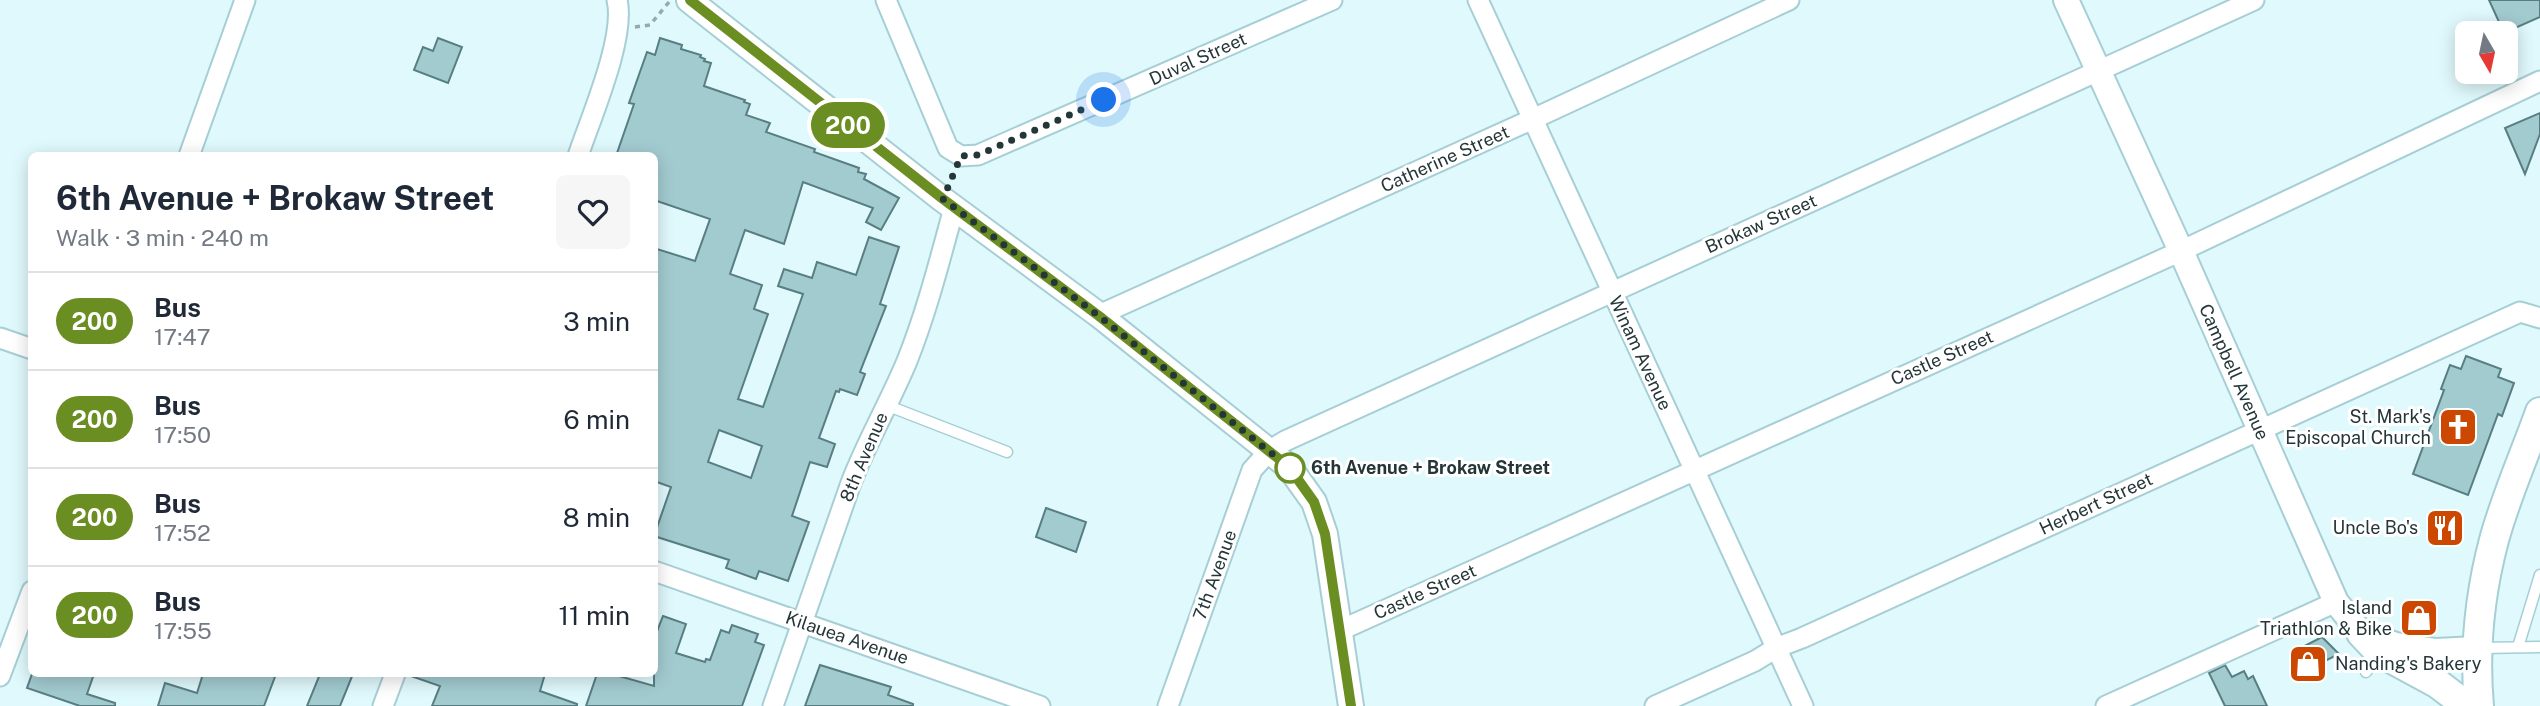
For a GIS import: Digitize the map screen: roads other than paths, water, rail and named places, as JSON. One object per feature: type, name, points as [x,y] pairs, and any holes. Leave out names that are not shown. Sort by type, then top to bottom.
[{"type":"main road","points":[[2479,706],[2477,649],[2494,540],[2535,444],[2540,412]]},
{"type":"main road","points":[[2369,652],[2438,684],[2466,706]]},
{"type":"street","points":[[190,152],[244,0]]},
{"type":"street","points":[[579,152],[615,45],[620,13],[617,0]]},
{"type":"street","points":[[690,0],[954,208],[1099,316],[1289,467],[1314,502],[1320,516],[1352,706]]},
{"type":"street","name":"Duval Street","points":[[886,0],[948,148],[961,156],[978,155],[1332,0]]},
{"type":"street","name":"Winam Avenue","points":[[1478,0],[1803,706]]},
{"type":"street","name":"Catherine Street","points":[[1099,316],[1789,0]]},
{"type":"street","name":"Campbell Avenue","points":[[2066,0],[2181,251],[2336,602],[2369,652],[2396,645],[2436,650],[2477,649]]},
{"type":"street","name":"Brokaw Street","points":[[1270,450],[1284,440],[2254,0]]},
{"type":"street","name":"Castle Street","points":[[1341,630],[2181,251],[2540,81]]},
{"type":"street","name":"8th Avenue","points":[[773,706],[851,483],[906,362],[922,319],[954,208]]},
{"type":"street","name":"Herbert Street","points":[[1655,706],[1755,661],[1776,648],[2520,312],[2540,318]]},
{"type":"street","points":[[0,338],[28,348]]},
{"type":"street","name":"7th Avenue","points":[[1168,706],[1252,470],[1270,450]]},
{"type":"street","name":"Kilauea Avenue","points":[[658,572],[1040,706]]},
{"type":"street","points":[[0,676],[28,602]]},
{"type":"street","points":[[2106,706],[2336,602]]},
{"type":"street","points":[[383,706],[394,677]]},
{"type":"lane","points":[[886,405],[1007,453]]},
{"type":"lane","points":[[2518,648],[2540,575]]},
{"type":"lane","points":[[2477,649],[2540,647]]},
{"type":"place","name":"St. Mark's Episcopal Church","points":[[2458,427]]},
{"type":"place","name":"6th Avenue + Brokaw Street","points":[[1290,468]]},
{"type":"place","name":"Uncle Bo's","points":[[2445,528]]},
{"type":"place","name":"Island Triathlon & Bike","points":[[2419,618]]},
{"type":"place","name":"Nanding's Bakery","points":[[2308,664]]}]
